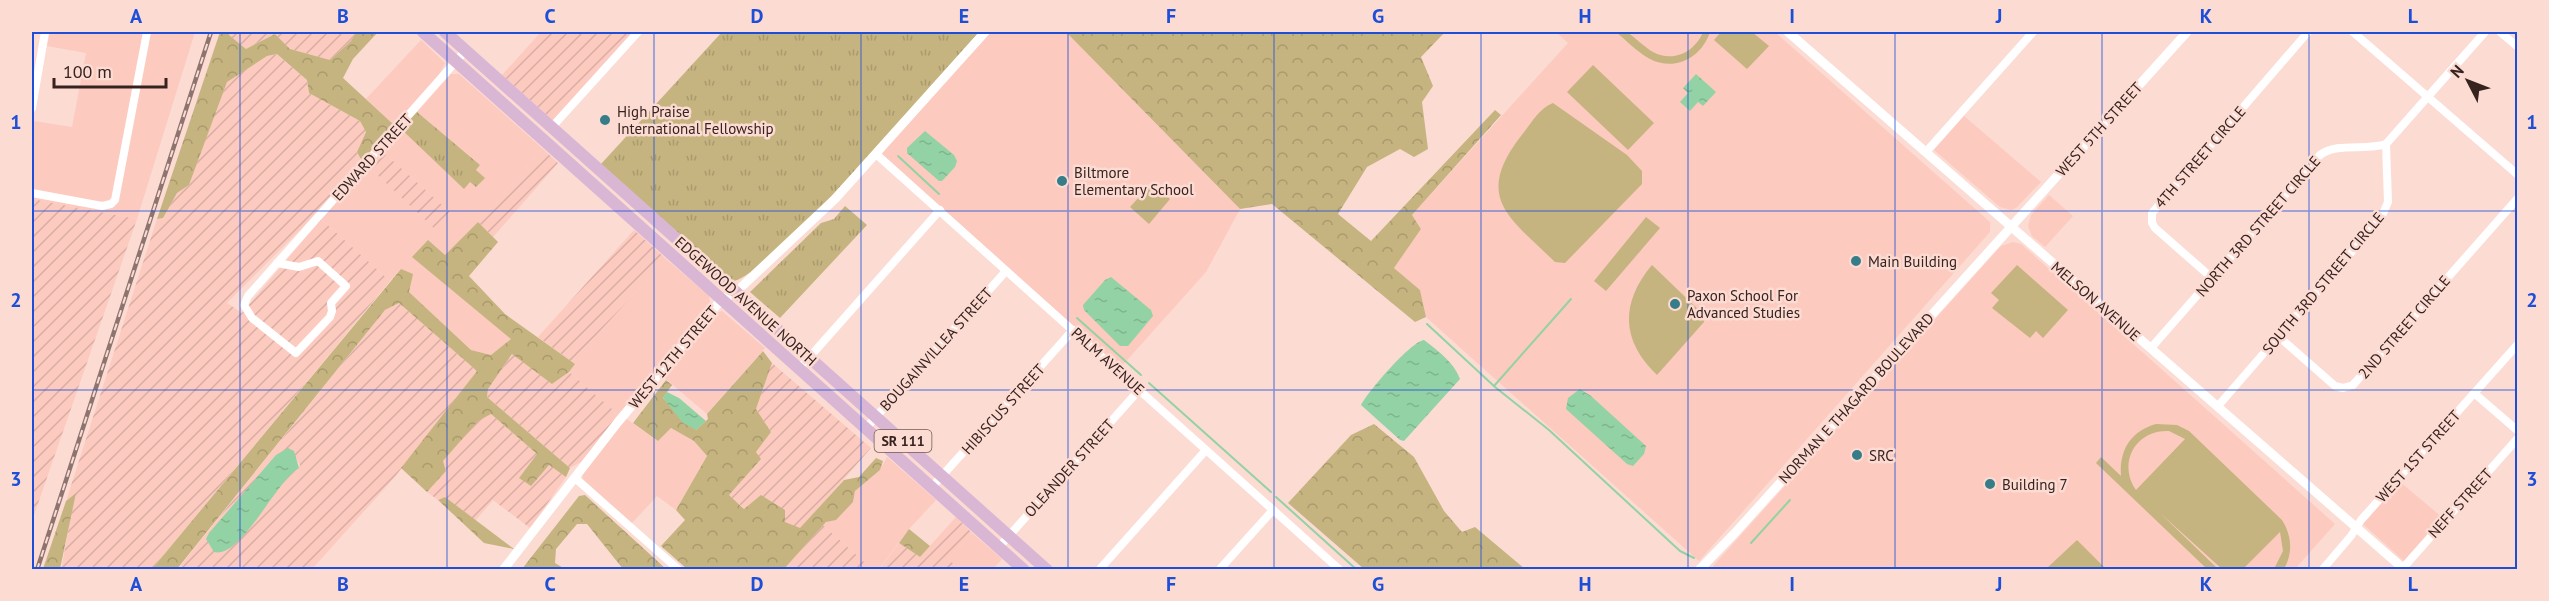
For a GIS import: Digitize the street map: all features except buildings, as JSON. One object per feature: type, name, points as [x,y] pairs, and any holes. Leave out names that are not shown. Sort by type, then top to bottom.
[{"type":"main road","name":"EDGEWOOD AVENUE NORTH","points":[[423,32],[1024,570]]},
{"type":"main road","name":"EDGEWOOD AVENUE NORTH","points":[[445,32],[1047,570]]},
{"type":"street","points":[[32,108],[45,32]]},
{"type":"street","points":[[32,193],[102,206],[111,204],[117,193],[147,32]]},
{"type":"street","points":[[552,127],[638,32]]},
{"type":"street","name":"WEST 12TH STREET","points":[[503,570],[660,370],[722,299],[736,292],[822,212],[985,32]]},
{"type":"street","name":"MELSON AVENUE","points":[[1788,32],[2404,569]]},
{"type":"street","points":[[1926,152],[2033,32]]},
{"type":"street","name":"WEST 5TH STREET","points":[[2012,227],[2187,32]]},
{"type":"street","name":"4TH STREET CIRCLE","points":[[2212,278],[2155,228],[2152,223],[2152,213],[2308,32]]},
{"type":"street","points":[[2353,32],[2517,174]]},
{"type":"street","points":[[2386,144],[2486,32]]},
{"type":"street","points":[[2500,32],[2517,47]]},
{"type":"street","name":"EDWARD STREET","points":[[278,263],[299,267],[318,261],[346,286],[331,303],[330,317],[296,353],[252,318],[244,306],[248,296],[466,50]]},
{"type":"street","name":"NORTH 3RD STREET CIRCLE","points":[[2151,348],[2325,151],[2378,147],[2386,144]]},
{"type":"street","name":"SOUTH 3RD STREET CIRCLE","points":[[2218,406],[2385,210],[2388,202],[2386,144]]},
{"type":"street","name":"PALM AVENUE","points":[[876,154],[1340,569]]},
{"type":"street","points":[[590,181],[600,170]]},
{"type":"street","name":"2ND STREET CIRCLE","points":[[2278,336],[2335,386],[2343,388],[2353,385],[2517,198]]},
{"type":"street","points":[[800,369],[940,210]]},
{"type":"street","name":"NORMAN E THAGARD BOULEVARD","points":[[1699,570],[2012,227]]},
{"type":"street","name":"BOUGAINVILLEA STREET","points":[[866,428],[1006,271]]},
{"type":"street","name":"HIBISCUS STREET","points":[[932,487],[1073,330]]},
{"type":"street","name":"WEST 1ST STREET","points":[[2322,570],[2517,344]]},
{"type":"street","name":"OLEANDER STREET","points":[[999,547],[1140,389]]},
{"type":"street","points":[[2474,393],[2517,431]]},
{"type":"street","name":"NEFF STREET","points":[[2404,569],[2517,438]]},
{"type":"street","points":[[1099,570],[1206,450]]},
{"type":"street","points":[[575,478],[679,570]]},
{"type":"street","points":[[1219,570],[1273,510]]},
{"type":"shaded area","points":[[50,32],[195,32],[137,219],[32,199],[34,121],[72,127],[86,53],[47,46]]},
{"type":"shaded area","points":[[230,32],[356,32],[351,41],[330,60],[289,49],[275,34],[246,49],[229,35]]},
{"type":"shaded area","points":[[541,32],[642,32],[558,125],[502,75]]},
{"type":"shaded area","name":"Biltmore Elementary School","points":[[991,32],[1066,32],[1240,209],[1206,272],[1120,368],[881,153]]},
{"type":"shaded area","name":"Paxon School For Advanced Studies","points":[[1556,32],[1775,32],[1990,222],[1990,232],[1699,561],[1426,317],[1420,290],[1394,268],[1421,229],[1412,215],[1568,43]]},
{"type":"shaded area","points":[[421,40],[445,63],[439,75],[394,125],[366,99]]},
{"type":"shaded area","points":[[277,54],[307,80],[309,93],[360,121],[366,132],[357,152],[362,161],[301,229],[227,303],[242,313],[321,219],[390,281],[152,569],[61,570],[75,494],[66,501],[157,219],[163,218],[177,193],[189,185],[227,81],[267,56]]},
{"type":"shaded area","points":[[451,74],[459,74],[543,149],[478,222],[445,255],[511,339],[491,355],[471,350],[409,292],[401,269],[390,281],[321,219],[369,167],[436,229],[451,213],[382,151],[401,129],[464,188],[470,182],[476,187],[484,178],[476,170],[480,165],[417,112]]},
{"type":"shaded area","points":[[1964,116],[2041,182],[2016,208],[2011,210],[2000,207],[1934,150]]},
{"type":"shaded area","points":[[543,149],[558,163],[493,237],[478,222]]},
{"type":"shaded area","points":[[382,151],[451,213],[436,230],[369,167]]},
{"type":"shaded area","points":[[2049,195],[2073,216],[2045,247],[2032,236],[2028,226],[2031,215]]},
{"type":"shaded area","points":[[32,199],[137,219],[34,515],[32,514]]},
{"type":"shaded area","points":[[634,230],[666,259],[572,362],[538,337]]},
{"type":"shaded area","points":[[2013,242],[2021,244],[2335,524],[2295,569],[1717,570],[1713,566],[2001,246]]},
{"type":"shaded area","points":[[666,259],[709,296],[710,303],[619,415],[569,372],[575,364],[572,362]]},
{"type":"shaded area","points":[[399,303],[477,371],[394,478],[312,569],[177,570],[385,310]],"holes":[[[295,457],[300,465],[277,489],[209,533],[239,499]]]},
{"type":"shaded area","points":[[722,311],[765,348],[707,414],[661,375],[716,313]]},
{"type":"shaded area","points":[[513,353],[552,384],[569,372],[619,415],[581,462],[570,468],[487,397],[488,389]]},
{"type":"shaded area","points":[[772,363],[871,448],[800,529],[745,509],[729,495],[760,459],[756,452],[771,432],[756,409]]},
{"type":"shaded area","points":[[491,414],[537,454],[519,478],[549,465],[566,477],[530,528],[493,500],[475,521],[445,497],[438,500],[427,492],[446,471],[443,461],[478,420]]},
{"type":"shaded area","points":[[625,418],[658,441],[671,428],[694,441],[707,456],[676,510],[657,496],[632,523],[583,479],[582,473]]},
{"type":"shaded area","points":[[887,457],[936,500],[909,529],[879,569],[872,569],[823,525],[853,502],[855,491],[880,470]]},
{"type":"shaded area","points":[[2400,482],[2443,518],[2404,561],[2363,524]]},
{"type":"shaded area","points":[[956,517],[972,533],[948,559],[960,569],[879,570],[899,543],[920,557]]},
{"type":"shaded area","points":[[823,525],[872,569],[784,569]]},
{"type":"shaded area","points":[[972,533],[1002,559],[992,570],[960,569],[948,559]]},
{"type":"green space","points":[[220,32],[230,32],[229,35],[246,49],[275,34],[290,49],[330,60],[351,41],[356,32],[378,32],[353,59],[343,78],[394,125],[362,161],[357,152],[366,132],[360,121],[309,93],[307,80],[277,54],[267,56],[227,82],[189,185],[177,193],[163,218],[157,219]]},
{"type":"green space","points":[[722,32],[980,32],[816,212],[750,272],[732,281],[601,164]]},
{"type":"green space","points":[[1066,32],[1445,32],[1421,57],[1433,86],[1422,102],[1428,149],[1414,157],[1400,149],[1367,167],[1338,214],[1371,241],[1495,110],[1501,115],[1412,215],[1421,229],[1394,268],[1420,290],[1426,317],[1415,322],[1272,204],[1240,209]]},
{"type":"green space","points":[[1616,32],[1627,32],[1653,52],[1676,56],[1695,45],[1703,32],[1710,32],[1701,49],[1694,55],[1678,63],[1669,64],[1659,63],[1645,56]]},
{"type":"green space","points":[[1721,32],[1752,32],[1769,46],[1747,69],[1714,40]]},
{"type":"green space","points":[[1593,65],[1654,123],[1628,150],[1567,92]]},
{"type":"green space","points":[[1553,103],[1627,155],[1642,171],[1642,184],[1565,263],[1555,262],[1524,232],[1503,206],[1499,192],[1500,176],[1507,157],[1535,117]]},
{"type":"green space","points":[[417,112],[480,165],[476,170],[485,178],[476,187],[470,182],[464,189],[401,129]]},
{"type":"green space","points":[[1152,183],[1170,199],[1149,224],[1130,207]]},
{"type":"green space","points":[[845,206],[867,225],[780,318],[750,292],[821,223],[834,219]]},
{"type":"green space","points":[[1646,217],[1660,228],[1606,291],[1594,281]]},
{"type":"green space","points":[[478,222],[498,242],[469,276],[505,314],[575,364],[569,372],[552,384],[512,354],[488,389],[487,397],[570,468],[566,477],[549,465],[531,486],[519,478],[537,454],[491,414],[478,421],[443,461],[446,471],[427,492],[401,468],[477,371],[399,303],[385,310],[177,569],[152,569],[401,269],[413,274],[409,292],[471,350],[491,355],[511,339],[412,257],[428,240],[445,255]]},
{"type":"green space","points":[[1652,265],[1704,315],[1704,322],[1657,375],[1637,349],[1629,322],[1634,293]]},
{"type":"green space","points":[[2017,265],[2068,310],[2043,338],[2036,331],[2030,338],[1992,308],[1999,300],[1991,293]]},
{"type":"green space","points":[[763,351],[772,363],[756,409],[771,432],[756,452],[761,459],[729,495],[744,509],[761,495],[785,510],[785,522],[800,528],[844,480],[859,477],[876,458],[883,461],[880,470],[855,491],[853,502],[836,520],[826,522],[784,569],[687,569],[661,546],[685,520],[676,510],[707,456],[694,441],[671,428],[658,441],[633,423],[666,380],[672,385],[663,398],[696,430],[708,419],[707,414]]},
{"type":"green space","points":[[1374,424],[1414,457],[1444,511],[1462,532],[1475,527],[1525,569],[1364,569],[1288,503],[1351,435]]},
{"type":"green space","points":[[2156,424],[2177,425],[2189,431],[2282,520],[2288,532],[2290,545],[2289,557],[2284,569],[2274,569],[2283,551],[2280,532],[2243,569],[2222,569],[2160,513],[2218,569],[2207,569],[2096,463],[2101,457],[2121,476],[2122,458],[2128,443],[2147,427]],"holes":[[[2169,431],[2185,439],[2136,490],[2128,469],[2129,459],[2139,442],[2157,432]]]},
{"type":"green space","points":[[76,493],[60,569],[43,569],[66,501]]},
{"type":"green space","points":[[585,495],[666,569],[623,569],[587,524],[577,524],[556,549],[555,563],[565,569],[522,569],[579,496]]},
{"type":"green space","points":[[445,497],[514,549],[484,543],[438,500]]},
{"type":"green space","points":[[909,529],[930,546],[920,557],[899,543]]},
{"type":"green space","points":[[2077,540],[2106,569],[2046,569]]},
{"type":"water","points":[[1696,74],[1716,92],[1703,106],[1698,102],[1690,111],[1680,102],[1688,93],[1683,88]]},
{"type":"water","points":[[925,131],[954,155],[957,161],[955,167],[942,181],[939,181],[907,153],[907,148]]},
{"type":"water","points":[[1111,277],[1151,310],[1153,316],[1128,346],[1120,346],[1084,310],[1083,305],[1105,280]]},
{"type":"water","points":[[1424,340],[1440,352],[1460,379],[1404,441],[1400,440],[1361,405],[1380,379],[1400,358]]},
{"type":"water","points":[[1580,389],[1591,396],[1646,446],[1644,454],[1633,466],[1627,464],[1566,409],[1568,398]]},
{"type":"water","points":[[667,392],[679,398],[706,421],[696,430],[683,423],[663,398]]},
{"type":"water","points":[[288,448],[294,451],[299,468],[279,488],[235,544],[224,551],[214,552],[206,539],[209,533],[276,455]]},
{"type":"waterway","points":[[898,156],[939,194]]},
{"type":"waterway","points":[[1494,386],[1571,299]]},
{"type":"waterway","points":[[1077,318],[1141,375]]},
{"type":"waterway","points":[[1427,324],[1495,387],[1549,430],[1680,551],[1694,558]]},
{"type":"waterway","points":[[1149,383],[1271,492]]},
{"type":"waterway","points":[[1276,497],[1357,570]]},
{"type":"waterway","points":[[1751,543],[1790,500]]},
{"type":"railway","points":[[37,570],[211,32]]},
{"type":"place","name":"High Praise International Fellowship","points":[[605,120]]},
{"type":"place","name":"Biltmore Elementary School","points":[[1062,181]]},
{"type":"place","name":"Main Building","points":[[1856,261]]},
{"type":"place","name":"Paxon School For Advanced Studies","points":[[1675,304]]},
{"type":"place","name":"SRC","points":[[1857,455]]},
{"type":"place","name":"Building 7","points":[[1990,484]]}]
